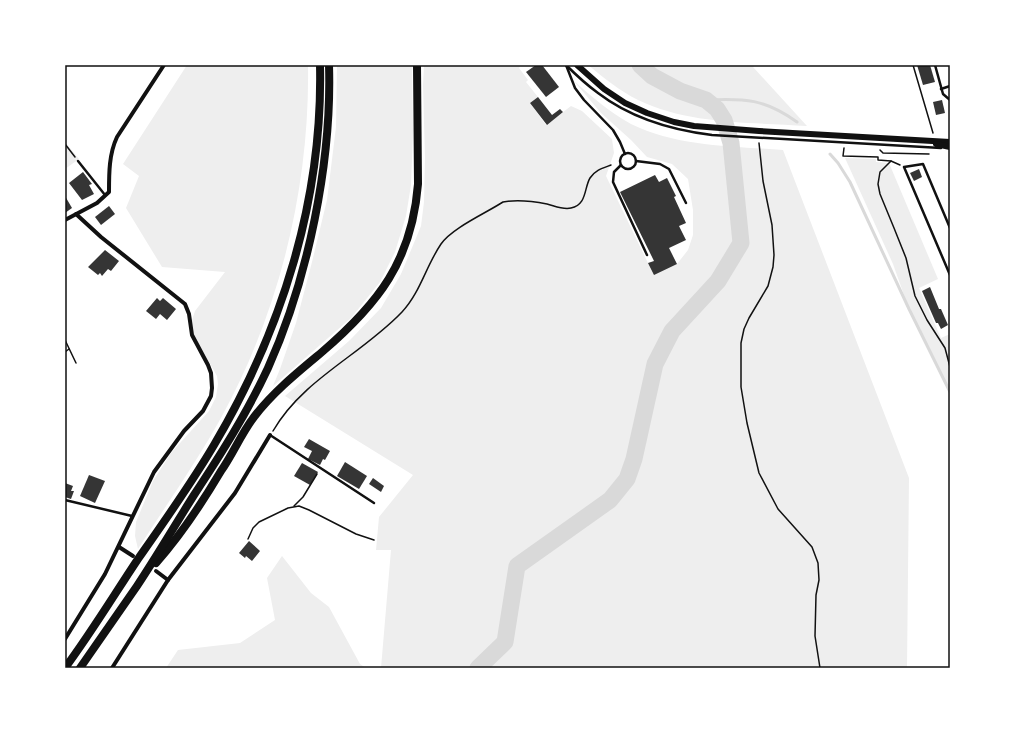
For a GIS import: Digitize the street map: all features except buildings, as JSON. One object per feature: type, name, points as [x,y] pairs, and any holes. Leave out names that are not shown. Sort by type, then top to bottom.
[{"type":"highway","points":[[65,668],[214,445],[242,394],[270,335],[287,286],[305,218],[316,152],[319,119],[320,65]]},
{"type":"highway","points":[[80,668],[137,585],[237,428],[264,376],[284,327],[307,249],[323,170],[329,107],[329,65]]},
{"type":"highway","points":[[137,585],[181,532],[222,471],[247,427],[265,403],[368,308],[388,282],[396,268],[409,235],[417,200],[418,65]]},
{"type":"main road","points":[[576,65],[604,89],[625,103],[647,113],[712,132],[950,142]]},
{"type":"main road","points":[[916,140],[950,148]]},
{"type":"street","points":[[65,220],[92,206],[107,194],[110,167],[117,137],[164,65]]},
{"type":"street","points":[[65,639],[105,574],[154,472],[184,430],[203,411],[208,403],[212,388],[212,380],[208,365],[192,335],[188,309],[185,304],[101,237],[76,214]]},
{"type":"street","points":[[112,668],[168,580],[235,492],[270,435]]},
{"type":"street","points":[[119,547],[133,556]]},
{"type":"street","points":[[156,571],[168,580]]},
{"type":"lane","points":[[566,65],[597,93],[633,115],[670,128],[712,132]]},
{"type":"lane","points":[[566,65],[575,88],[584,100],[613,130],[625,154]]},
{"type":"lane","points":[[935,65],[943,94],[950,100]]},
{"type":"lane","points":[[941,89],[950,86]]},
{"type":"lane","points":[[759,135],[950,148]]},
{"type":"lane","points":[[625,154],[632,154],[636,161]]},
{"type":"lane","points":[[625,154],[622,156],[621,164],[614,172],[613,182],[647,255]]},
{"type":"lane","points":[[78,161],[107,194]]},
{"type":"lane","points":[[621,164],[625,168],[629,168],[634,165],[636,161]]},
{"type":"lane","points":[[636,161],[660,164],[669,169],[686,203]]},
{"type":"lane","points":[[950,228],[923,164],[904,167],[950,275]]},
{"type":"lane","points":[[270,435],[374,503]]},
{"type":"lane","points":[[65,500],[132,516]]},
{"type":"path","points":[[913,65],[935,141]]},
{"type":"path","points":[[759,135],[759,152],[772,225],[774,255],[773,267],[768,286],[744,329],[741,344],[741,387],[747,423],[760,474],[778,509],[812,547],[818,563],[819,580],[816,595],[815,636],[820,668]]},
{"type":"path","points":[[65,144],[78,161]]},
{"type":"path","points":[[844,147],[843,156],[878,157],[878,160],[891,161],[904,167]]},
{"type":"path","points":[[878,148],[883,153],[928,155],[931,152]]},
{"type":"path","points":[[891,161],[880,172],[878,178],[878,189],[906,258],[915,296],[927,320],[945,348],[950,367]]},
{"type":"path","points":[[270,435],[280,419],[306,391],[321,377],[365,344],[401,312],[413,299],[441,243],[452,233],[504,202],[511,200],[571,208],[578,205],[583,200],[590,177],[595,172],[601,168],[621,164]]},
{"type":"path","points":[[65,340],[76,363]]},
{"type":"path","points":[[65,352],[69,349]]},
{"type":"path","points":[[294,506],[303,497],[321,468]]},
{"type":"path","points":[[248,539],[253,528],[259,522],[294,506],[303,507],[356,534],[374,540]]},
{"type":"shaded area","points":[[187,65],[308,65],[304,156],[288,246],[260,333],[222,416],[192,467],[138,549],[135,536],[136,522],[153,481],[171,453],[209,411],[216,397],[218,384],[217,376],[194,336],[191,323],[195,311],[225,272],[162,267],[126,208],[139,176],[123,164]]},
{"type":"shaded area","points":[[337,65],[413,65],[411,185],[406,216],[395,252],[380,282],[351,318],[273,386],[296,323],[327,200],[336,127]]},
{"type":"shaded area","points":[[424,65],[521,65],[519,68],[528,80],[526,82],[538,97],[530,103],[546,125],[571,106],[582,111],[612,139],[614,153],[606,176],[648,263],[677,264],[688,250],[693,235],[693,210],[688,179],[672,164],[647,157],[631,140],[601,113],[573,80],[593,98],[615,114],[631,124],[649,132],[706,144],[783,150],[909,478],[907,668],[381,668],[391,550],[376,550],[379,517],[413,475],[285,396],[349,341],[381,308],[401,274],[421,226],[424,202]]},
{"type":"shaded area","points":[[588,65],[756,65],[753,67],[807,126],[721,121],[678,114],[638,100],[612,84]]},
{"type":"shaded area","points":[[65,142],[79,159],[65,169]]},
{"type":"shaded area","points":[[845,158],[876,159],[876,162],[889,163],[938,279],[919,288],[941,338],[950,334],[950,392],[909,309],[893,264]]},
{"type":"shaded area","points":[[282,556],[311,593],[329,607],[360,664],[366,668],[166,668],[178,650],[240,643],[275,620],[267,578]]},
{"type":"waterway","points":[[478,668],[505,642],[517,566],[610,500],[627,479],[634,459],[655,364],[672,331],[718,281],[741,243],[731,143],[724,120],[717,109],[706,100],[680,91],[652,76],[640,65]]},
{"type":"waterway","points":[[706,100],[732,99],[764,104],[786,114],[797,122]]},
{"type":"waterway","points":[[830,154],[838,163],[850,182],[909,309],[950,392]]}]
